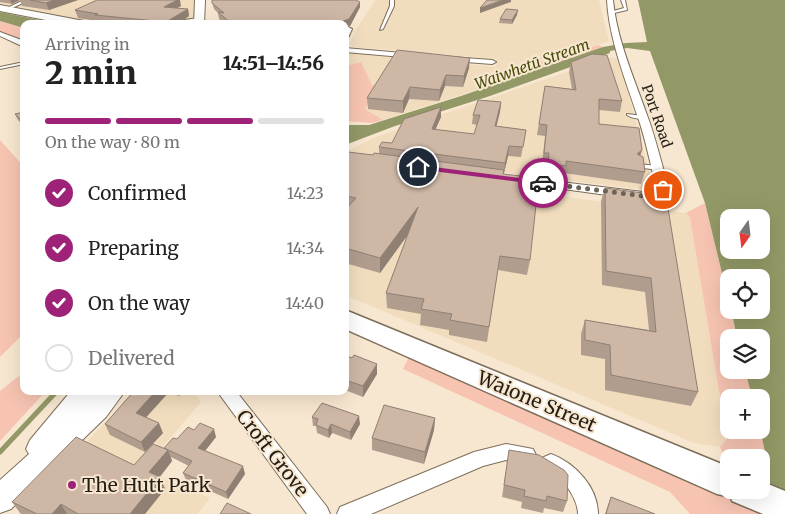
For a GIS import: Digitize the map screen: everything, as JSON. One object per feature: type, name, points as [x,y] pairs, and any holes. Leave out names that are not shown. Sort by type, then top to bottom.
[{"type":"main road","points":[[199,20],[200,0]]},
{"type":"main road","points":[[3,8],[64,20]]},
{"type":"main road","name":"Waione Street","points":[[349,322],[720,479]]},
{"type":"main road","points":[[4,494],[103,396]]},
{"type":"main road","points":[[766,499],[785,507]]},
{"type":"street","name":"Port Road","points":[[513,180],[643,196],[660,194],[663,190],[658,168],[645,135],[643,117],[632,89],[610,0]]},
{"type":"street","points":[[0,34],[20,42]]},
{"type":"street","points":[[349,50],[423,56]]},
{"type":"street","points":[[443,58],[492,62]]},
{"type":"street","name":"Croft Grove","points":[[229,395],[320,514]]},
{"type":"street","points":[[348,514],[481,458],[506,452],[539,456],[569,474],[588,503],[588,514]]},
{"type":"lane","points":[[3,8],[27,0]]},
{"type":"lane","points":[[381,29],[392,6],[392,0]]},
{"type":"lane","points":[[612,13],[626,10],[623,0]]},
{"type":"lane","points":[[0,68],[20,65]]},
{"type":"lane","points":[[628,115],[643,117]]},
{"type":"lane","points":[[638,166],[658,168]]},
{"type":"shaded area","points":[[0,0],[196,0],[194,20],[80,20],[0,4]]},
{"type":"shaded area","points":[[375,0],[599,0],[609,41],[550,62],[527,61],[525,69],[532,72],[383,120],[365,109],[372,85],[361,62],[349,65],[349,53],[496,67],[497,59],[354,47],[349,44],[355,33],[351,31],[356,30]]},
{"type":"shaded area","points":[[638,0],[785,0],[785,514],[772,514],[770,449],[764,449],[762,439],[770,439],[770,389],[750,389],[747,379],[770,379],[770,329],[735,329],[733,319],[770,319],[770,269],[721,269],[705,203],[650,51],[627,48],[610,51],[610,53],[490,96],[395,126],[349,143],[349,125],[369,125],[461,96],[603,47],[647,42]]},
{"type":"shaded area","points":[[0,12],[39,20],[20,20],[20,27],[0,21]]},
{"type":"shaded area","points":[[0,21],[20,27],[20,40],[0,32]]},
{"type":"shaded area","points":[[598,45],[603,47],[532,72],[525,69],[526,61],[550,62]]},
{"type":"shaded area","points":[[609,58],[619,58],[652,182],[649,187],[640,189],[349,154],[349,150],[378,136]]},
{"type":"shaded area","points":[[361,62],[372,85],[377,85],[365,109],[383,120],[372,123],[349,121],[349,65]]},
{"type":"shaded area","points":[[0,140],[20,162],[20,337],[0,357]]},
{"type":"shaded area","points":[[357,169],[686,213],[690,218],[720,397],[720,439],[727,439],[720,447],[694,443],[349,297],[349,171]]},
{"type":"shaded area","points":[[705,203],[721,269],[720,319],[733,319],[735,329],[720,329],[720,379],[747,379],[750,389],[720,389],[720,397],[690,218],[686,213]]},
{"type":"shaded area","points":[[409,357],[718,490],[720,482],[720,499],[770,499],[770,492],[772,514],[690,514],[670,492],[403,369]]},
{"type":"shaded area","points":[[20,375],[20,395],[42,395],[0,441],[0,391]]},
{"type":"shaded area","points":[[131,395],[197,395],[201,402],[143,470],[210,498],[198,514],[18,514]]},
{"type":"shaded area","points":[[727,439],[762,439],[764,449],[721,449],[720,447]]},
{"type":"building","points":[[30,0],[54,0],[46,3]]},
{"type":"building","points":[[97,0],[177,0],[164,7],[188,9],[169,20],[146,20],[95,15],[98,14],[75,10]]},
{"type":"building","points":[[212,0],[356,0],[360,2],[349,19],[346,20],[227,20],[218,12],[224,13],[212,3]]},
{"type":"building","points":[[487,0],[503,0],[480,8]]},
{"type":"building","points":[[506,9],[518,10],[512,20],[500,19]]},
{"type":"building","points":[[397,50],[470,58],[464,76],[446,75],[440,90],[410,87],[403,101],[367,98]]},
{"type":"building","points":[[592,54],[607,55],[622,101],[599,99],[599,124],[639,128],[642,150],[637,154],[643,157],[645,172],[566,161],[566,166],[548,163],[549,153],[544,153],[547,125],[539,124],[545,86],[576,90],[571,62]]},
{"type":"building","points":[[478,100],[501,102],[495,126],[526,130],[523,147],[509,146],[505,163],[379,147],[382,142],[392,143],[404,119],[441,107],[432,129],[474,134],[480,115],[473,115]]},
{"type":"building","points":[[349,152],[373,155],[374,153],[504,170],[503,174],[539,178],[530,260],[500,256],[489,327],[450,320],[452,314],[421,309],[424,299],[386,293],[418,207],[380,258],[349,249],[349,206],[356,198],[349,197]]},
{"type":"building","points":[[605,188],[666,196],[698,392],[611,375],[610,345],[585,340],[585,320],[656,332],[651,278],[606,271]]},
{"type":"building","points":[[354,355],[377,364],[363,386],[349,381],[349,357],[352,358]]},
{"type":"building","points":[[130,395],[152,395],[136,413],[159,423],[141,442],[105,424]]},
{"type":"building","points":[[322,403],[359,416],[350,432],[331,424],[328,430],[316,425],[318,419],[312,417]]},
{"type":"building","points":[[384,405],[435,418],[425,452],[372,438]]},
{"type":"building","points":[[200,423],[214,429],[198,448],[243,466],[226,492],[183,473],[192,461],[164,448],[173,438],[177,439],[188,427],[194,430]]},
{"type":"building","points":[[76,437],[134,465],[153,444],[168,450],[149,472],[160,477],[130,514],[78,514],[61,504],[52,514],[37,514],[12,502]]},
{"type":"building","points":[[509,450],[539,455],[564,470],[568,475],[567,501],[547,496],[546,501],[524,496],[525,490],[504,485]]},
{"type":"building","points":[[611,497],[655,514],[606,514]]},
{"type":"building","points":[[227,503],[251,514],[220,514]]},
{"type":"waterway","points":[[0,452],[53,395]]},
{"type":"way so far","points":[[543,183],[643,196],[660,194],[663,190]]},
{"type":"place","name":"The Hutt Park","points":[[72,485]]},
{"type":"route","points":[[418,167],[543,183]]},
{"type":"water label","name":"Waiwhetū Stream","points":[[532,64]]}]
